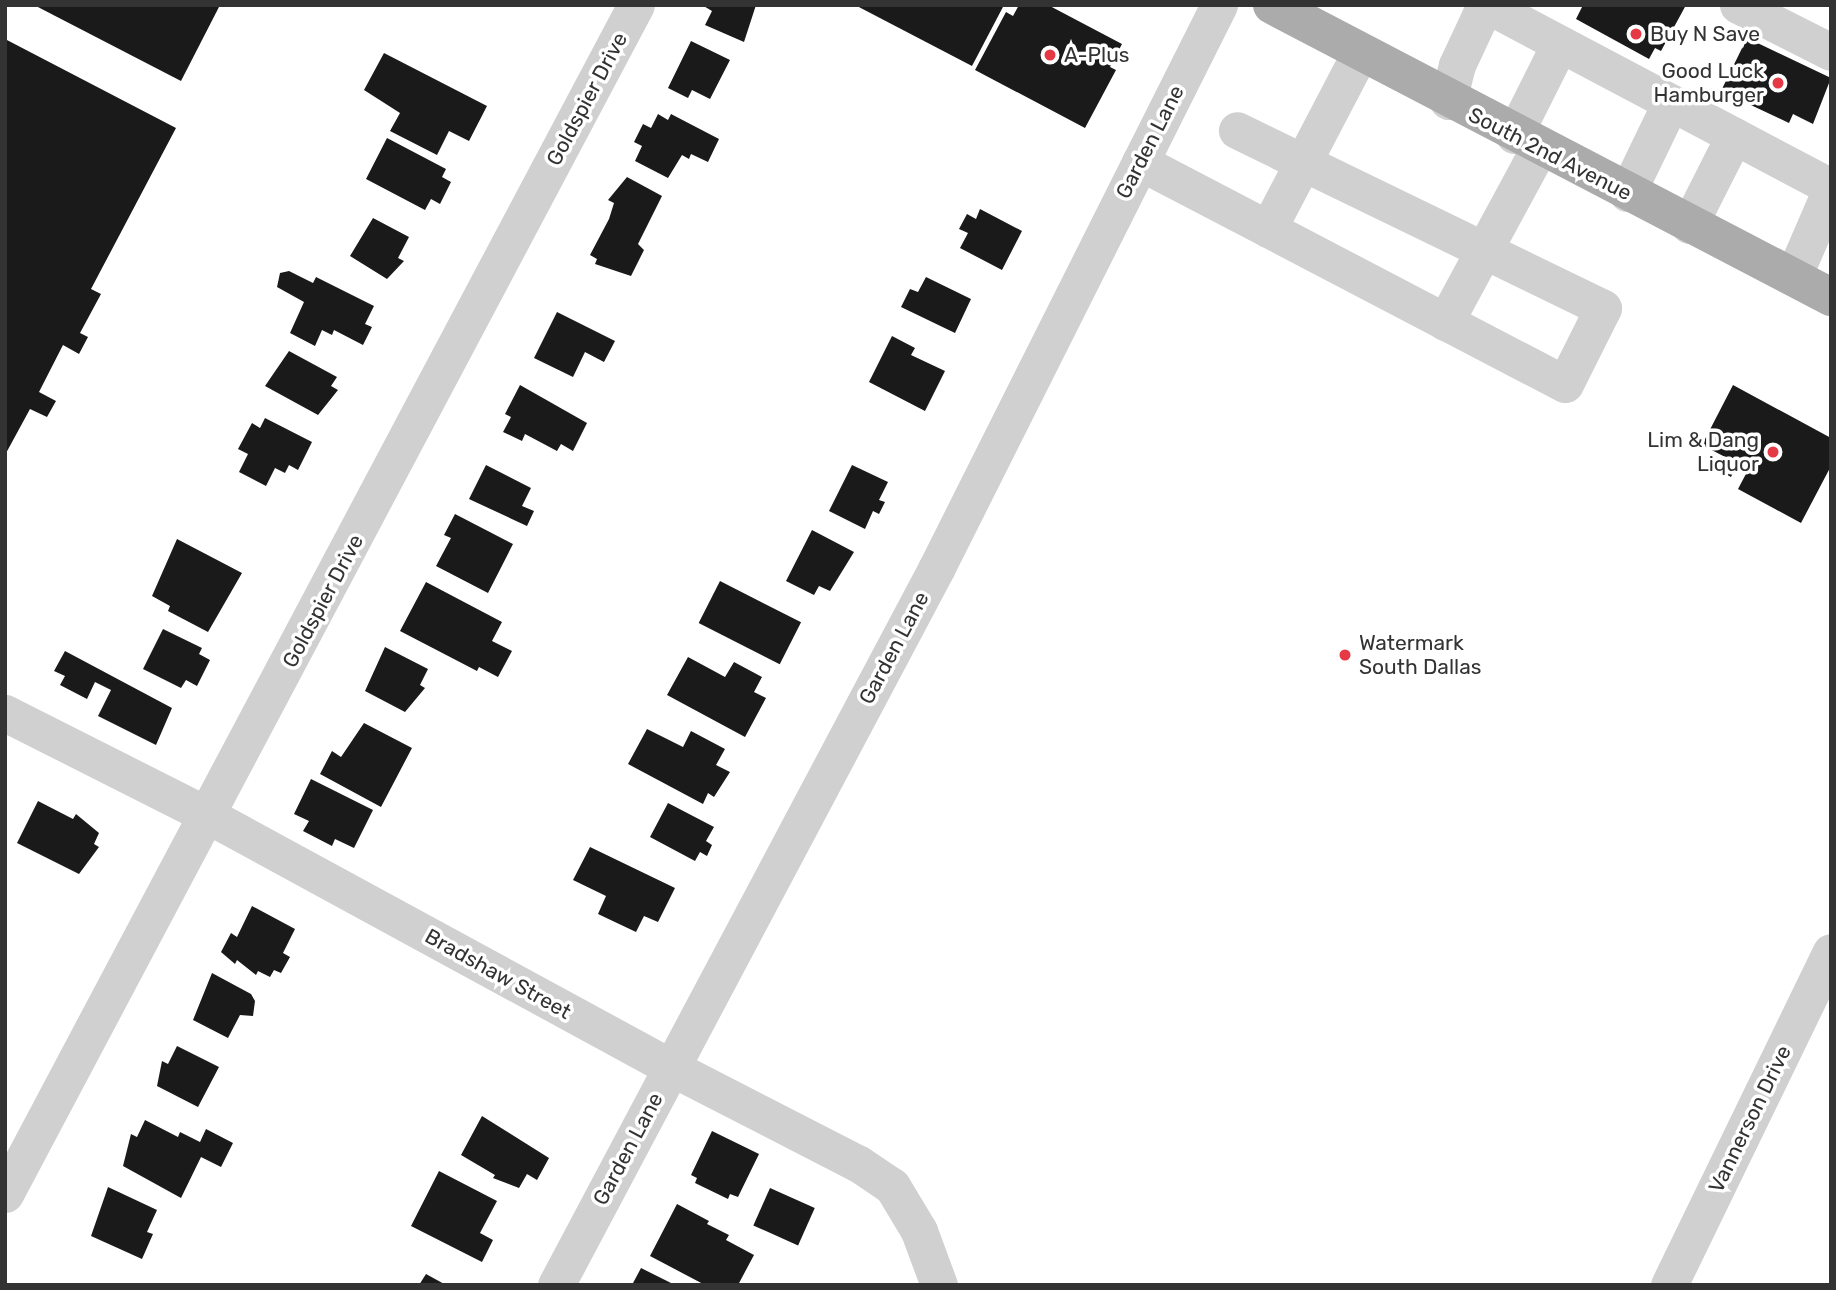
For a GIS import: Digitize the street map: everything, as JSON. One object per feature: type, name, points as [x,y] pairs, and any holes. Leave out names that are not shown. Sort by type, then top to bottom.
[{"type":"main road","name":"South 2nd Avenue","points":[[1272,5],[1448,101],[1831,297]]},
{"type":"street","name":"Goldspier Drive","points":[[5,1194],[209,816],[636,5]]},
{"type":"street","name":"Garden Lane","points":[[556,1285],[936,569],[1219,5]]},
{"type":"street","points":[[1448,101],[1457,65],[1486,5],[1527,15],[1559,45],[1831,188],[1793,277]]},
{"type":"street","points":[[1738,5],[1831,52]]},
{"type":"street","points":[[1445,322],[1484,251],[1527,142],[1559,45]]},
{"type":"street","points":[[1268,229],[1360,53]]},
{"type":"street","points":[[1627,193],[1670,104]]},
{"type":"street","points":[[1140,162],[1565,384],[1604,308],[1237,130]]},
{"type":"street","points":[[1689,225],[1734,136]]},
{"type":"street","name":"Bradshaw Street","points":[[5,713],[209,816],[671,1068],[859,1164],[892,1186],[919,1230],[939,1285]]},
{"type":"street","name":"Vannerson Drive","points":[[1669,1285],[1831,952]]},
{"type":"building","points":[[34,5],[220,5],[181,81]]},
{"type":"building","points":[[702,5],[756,5],[744,42],[705,25],[712,11]]},
{"type":"building","points":[[855,5],[1004,5],[972,66]]},
{"type":"building","name":"A-Plus","points":[[1019,5],[1048,5],[1122,44],[1110,67],[1116,70],[1085,128],[975,70],[1006,12],[1013,16]]},
{"type":"building","name":"Buy N Save","points":[[1583,5],[1686,5],[1661,51],[1655,48],[1649,59],[1576,19]]},
{"type":"building","name":"Good Luck Hamburger","points":[[1747,38],[1831,78],[1813,124],[1793,114],[1789,123],[1721,91]]},
{"type":"building","points":[[5,39],[176,128],[91,289],[101,294],[80,333],[88,337],[79,354],[63,345],[39,392],[56,401],[47,417],[30,409],[5,455]]},
{"type":"building","points":[[691,41],[730,60],[710,99],[692,90],[688,98],[668,88]]},
{"type":"building","points":[[384,53],[487,106],[469,141],[449,131],[437,155],[390,131],[400,113],[364,90]]},
{"type":"building","points":[[658,114],[668,120],[671,114],[719,139],[708,162],[691,154],[689,159],[682,155],[668,178],[635,161],[642,146],[634,142],[643,124],[651,128]]},
{"type":"building","points":[[387,138],[446,169],[442,177],[451,182],[440,204],[431,199],[425,210],[366,179]]},
{"type":"building","points":[[627,177],[662,196],[638,244],[644,250],[631,276],[595,264],[597,259],[590,255],[609,219],[614,203],[608,200]]},
{"type":"building","points":[[980,209],[1022,231],[1002,270],[960,248],[968,233],[959,229],[967,214],[976,219]]},
{"type":"building","points":[[373,218],[409,237],[398,258],[404,261],[387,279],[350,256]]},
{"type":"building","points":[[289,271],[313,283],[316,277],[374,306],[365,324],[372,327],[363,345],[334,330],[332,335],[322,330],[315,346],[290,333],[304,302],[277,287],[280,273]]},
{"type":"building","points":[[926,277],[971,299],[955,333],[901,307],[910,289],[918,292]]},
{"type":"building","points":[[557,312],[615,341],[604,362],[585,352],[573,377],[534,358]]},
{"type":"building","points":[[892,336],[915,348],[911,355],[945,371],[925,411],[869,382]]},
{"type":"building","points":[[289,351],[337,377],[331,386],[338,390],[318,415],[265,386]]},
{"type":"building","points":[[520,385],[587,423],[573,451],[561,444],[557,451],[525,434],[522,441],[503,432],[511,417],[505,414]]},
{"type":"building","name":"Lim & Dang Liquor","points":[[1733,385],[1831,438],[1831,466],[1801,523],[1738,489],[1748,470],[1737,464],[1731,477],[1722,472],[1729,459],[1702,445]]},
{"type":"building","points":[[265,418],[312,442],[298,470],[289,465],[285,473],[275,468],[266,486],[239,472],[248,454],[238,449],[252,423],[260,428]]},
{"type":"building","points":[[486,465],[531,488],[522,506],[534,511],[527,526],[469,499]]},
{"type":"building","points":[[852,465],[888,482],[879,500],[885,502],[879,514],[873,511],[865,529],[829,511]]},
{"type":"building","points":[[455,514],[513,544],[488,593],[436,566],[451,538],[444,535]]},
{"type":"building","points":[[812,530],[854,552],[830,591],[819,586],[814,595],[786,581]]},
{"type":"building","points":[[177,539],[242,573],[208,632],[168,611],[170,606],[152,596]]},
{"type":"building","points":[[720,581],[801,622],[780,664],[699,623]]},
{"type":"building","points":[[426,582],[502,622],[492,641],[512,651],[498,677],[479,667],[477,671],[400,631]]},
{"type":"building","points":[[163,629],[202,648],[199,654],[210,660],[197,686],[186,680],[181,688],[143,669]]},
{"type":"building","points":[[385,647],[428,669],[420,685],[425,688],[405,712],[365,691]]},
{"type":"building","points":[[65,651],[172,708],[156,745],[98,716],[111,690],[95,682],[87,699],[60,685],[65,676],[54,671]]},
{"type":"building","points":[[688,657],[725,677],[734,662],[762,677],[754,692],[766,698],[745,737],[667,695]]},
{"type":"building","points":[[364,723],[412,748],[381,807],[320,774],[332,751],[341,757]]},
{"type":"building","points":[[647,729],[683,747],[691,731],[725,749],[716,765],[730,772],[714,797],[708,793],[703,804],[628,764]]},
{"type":"building","points":[[311,779],[373,810],[354,848],[335,839],[332,846],[303,831],[309,821],[294,814]]},
{"type":"building","points":[[38,801],[73,819],[76,814],[99,833],[94,844],[99,847],[79,874],[17,843]]},
{"type":"building","points":[[668,803],[714,827],[706,841],[712,845],[707,856],[700,852],[695,861],[650,837]]},
{"type":"building","points":[[590,847],[675,888],[658,922],[644,916],[636,932],[598,914],[606,896],[573,880]]},
{"type":"building","points":[[252,906],[295,929],[283,953],[290,957],[281,973],[274,970],[270,977],[258,971],[256,975],[237,960],[235,964],[221,952],[231,933],[237,937]]},
{"type":"building","points":[[212,973],[251,994],[255,1001],[253,1016],[240,1015],[228,1038],[193,1020]]},
{"type":"building","points":[[177,1046],[219,1067],[198,1107],[157,1086],[162,1061],[168,1064]]},
{"type":"building","points":[[482,1116],[549,1158],[537,1180],[527,1174],[519,1188],[493,1178],[495,1175],[461,1155]]},
{"type":"building","points":[[145,1120],[178,1137],[180,1132],[200,1142],[206,1129],[233,1143],[221,1167],[201,1157],[181,1198],[123,1166],[131,1134],[137,1137]]},
{"type":"building","points":[[712,1131],[759,1154],[738,1197],[730,1194],[728,1199],[695,1183],[697,1178],[691,1175]]},
{"type":"building","points":[[439,1171],[497,1201],[480,1233],[493,1240],[482,1262],[411,1226]]},
{"type":"building","points":[[108,1187],[157,1210],[147,1232],[153,1234],[142,1259],[91,1236]]},
{"type":"building","points":[[770,1188],[815,1208],[798,1245],[753,1225]]},
{"type":"building","points":[[677,1204],[709,1221],[707,1224],[729,1235],[726,1240],[754,1255],[738,1285],[705,1285],[650,1256]]},
{"type":"building","points":[[641,1268],[675,1285],[632,1285]]},
{"type":"building","points":[[426,1274],[446,1285],[419,1285]]},
{"type":"place","name":"Buy N Save","points":[[1636,34]]},
{"type":"place","name":"A-Plus","points":[[1050,55]]},
{"type":"place","name":"Good Luck Hamburger","points":[[1778,83]]},
{"type":"place","name":"Lim & Dang Liquor","points":[[1773,452]]},
{"type":"place","name":"Watermark South Dallas","points":[[1345,655]]}]
